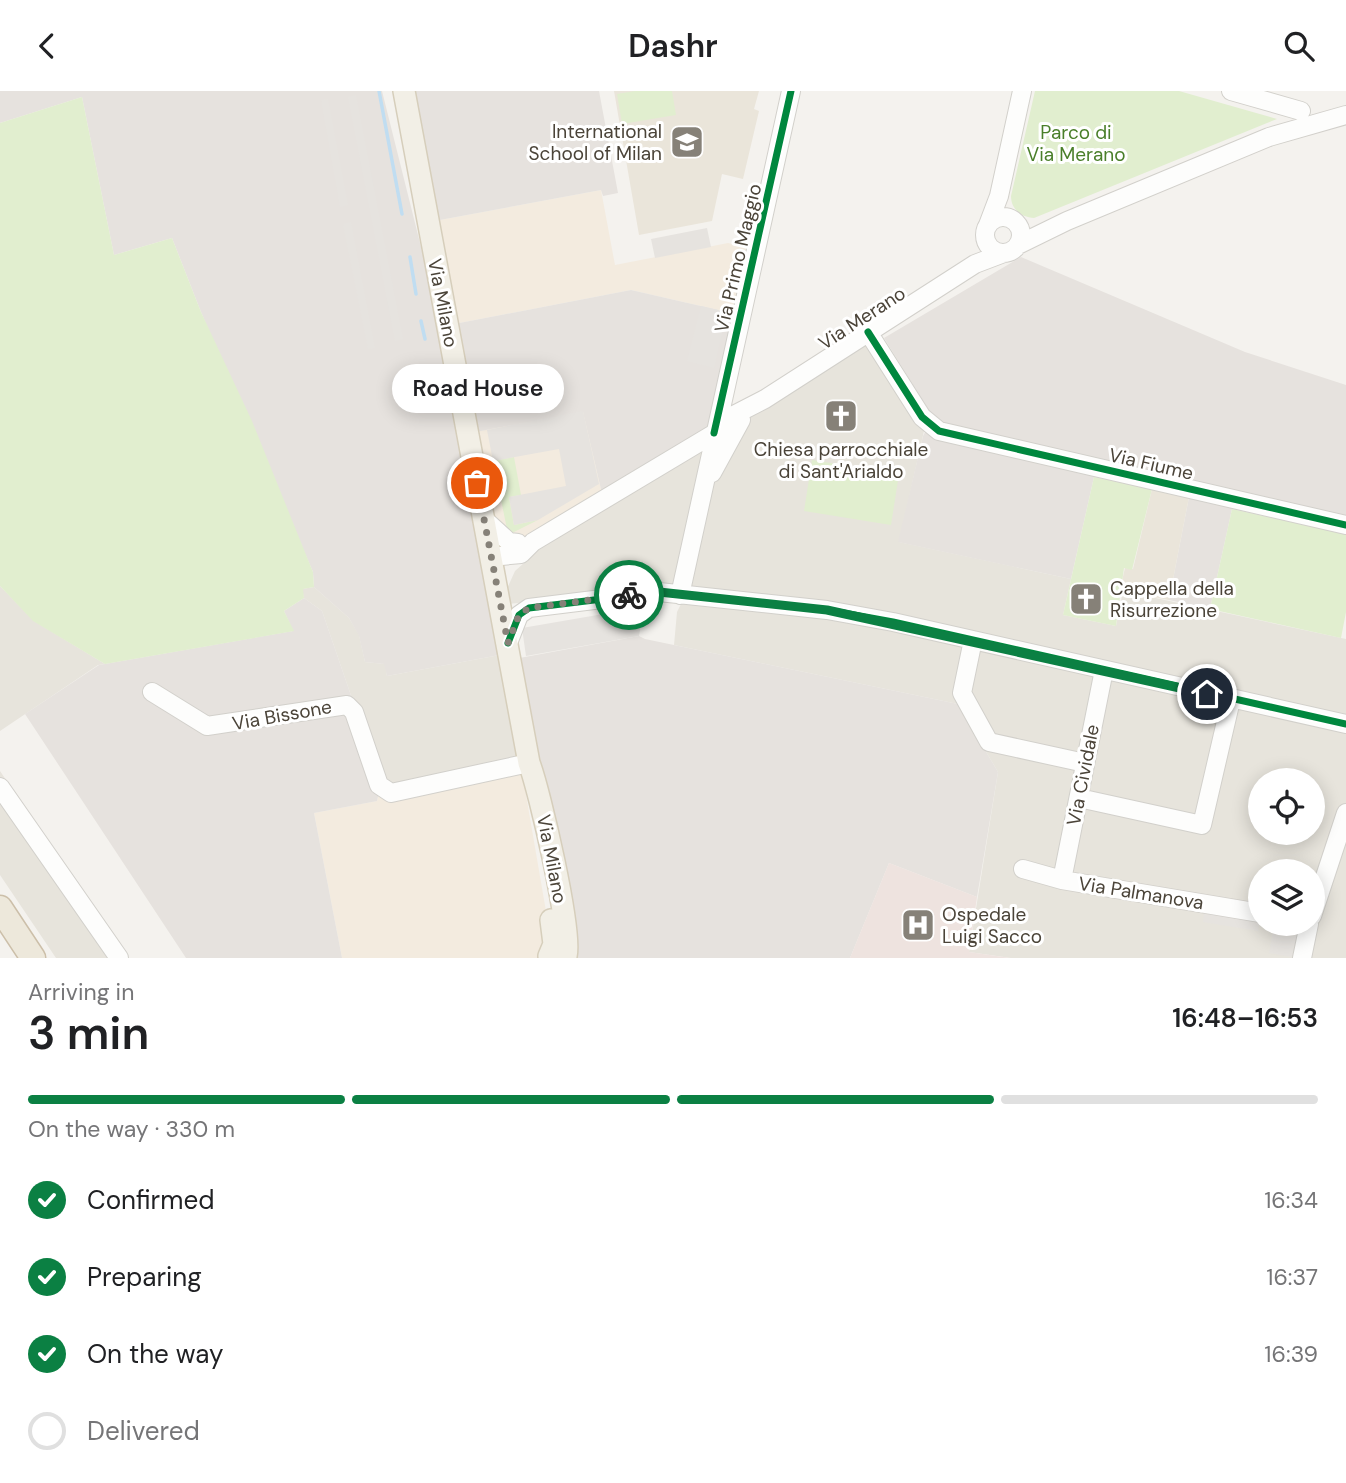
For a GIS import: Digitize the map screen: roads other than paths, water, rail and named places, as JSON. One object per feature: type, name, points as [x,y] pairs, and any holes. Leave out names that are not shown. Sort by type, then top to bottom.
[{"type":"highway","points":[[0,908],[33,958]]},
{"type":"main road","name":"Via Milano","points":[[404,91],[508,643],[528,763],[528,789],[558,957]]},
{"type":"street","name":"Via Primo Maggio","points":[[680,595],[791,91]]},
{"type":"street","points":[[975,264],[999,196],[1022,91]]},
{"type":"street","points":[[1231,91],[1301,111]]},
{"type":"street","points":[[988,233],[998,218],[1035,232],[1281,132],[1346,115]]},
{"type":"street","points":[[988,233],[995,251],[1011,249],[1021,236],[1000,205],[999,196]]},
{"type":"street","name":"Via Merano","points":[[765,399],[975,264],[1067,221]]},
{"type":"street","name":"Via Fiume","points":[[868,332],[922,417],[931,427],[948,434],[1346,525]]},
{"type":"street","points":[[714,433],[732,416],[765,399]]},
{"type":"street","points":[[491,558],[524,547],[714,433],[741,420],[765,399]]},
{"type":"street","name":"Via Primo Maggio","points":[[706,482],[741,420]]},
{"type":"street","points":[[484,519],[509,542],[524,547]]},
{"type":"street","points":[[497,592],[524,547]]},
{"type":"street","points":[[508,643],[519,615],[529,608],[659,592],[827,610],[1346,724]]},
{"type":"street","points":[[973,640],[962,693],[989,743],[1085,763]]},
{"type":"street","name":"Via Cividale","points":[[1062,880],[1104,670]]},
{"type":"street","name":"Via Bissone","points":[[152,692],[207,726],[347,705],[354,712],[379,785],[391,793],[528,763]]},
{"type":"street","points":[[1079,798],[1202,825],[1231,699]]},
{"type":"street","points":[[0,787],[119,958]]},
{"type":"street","points":[[1325,877],[1346,813]]},
{"type":"street","name":"Via Palmanova","points":[[1023,869],[1062,880],[1248,911]]},
{"type":"street","points":[[1303,958],[1307,936]]},
{"type":"waterway","points":[[379,91],[402,214]]},
{"type":"waterway","points":[[410,257],[416,294]]},
{"type":"waterway","points":[[421,321],[425,339]]},
{"type":"place","name":"International School of Milan","points":[[687,142]]},
{"type":"place","name":"Chiesa parrocchiale di Sant'Arialdo","points":[[841,416]]},
{"type":"place","name":"Road House","points":[[477,483]]},
{"type":"place","name":"Cappella della Risurrezione","points":[[1086,599]]},
{"type":"place","name":"Ospedale Luigi Sacco","points":[[918,925]]},
{"type":"park label","name":"Parco di Via Merano","points":[[1076,143]]}]
